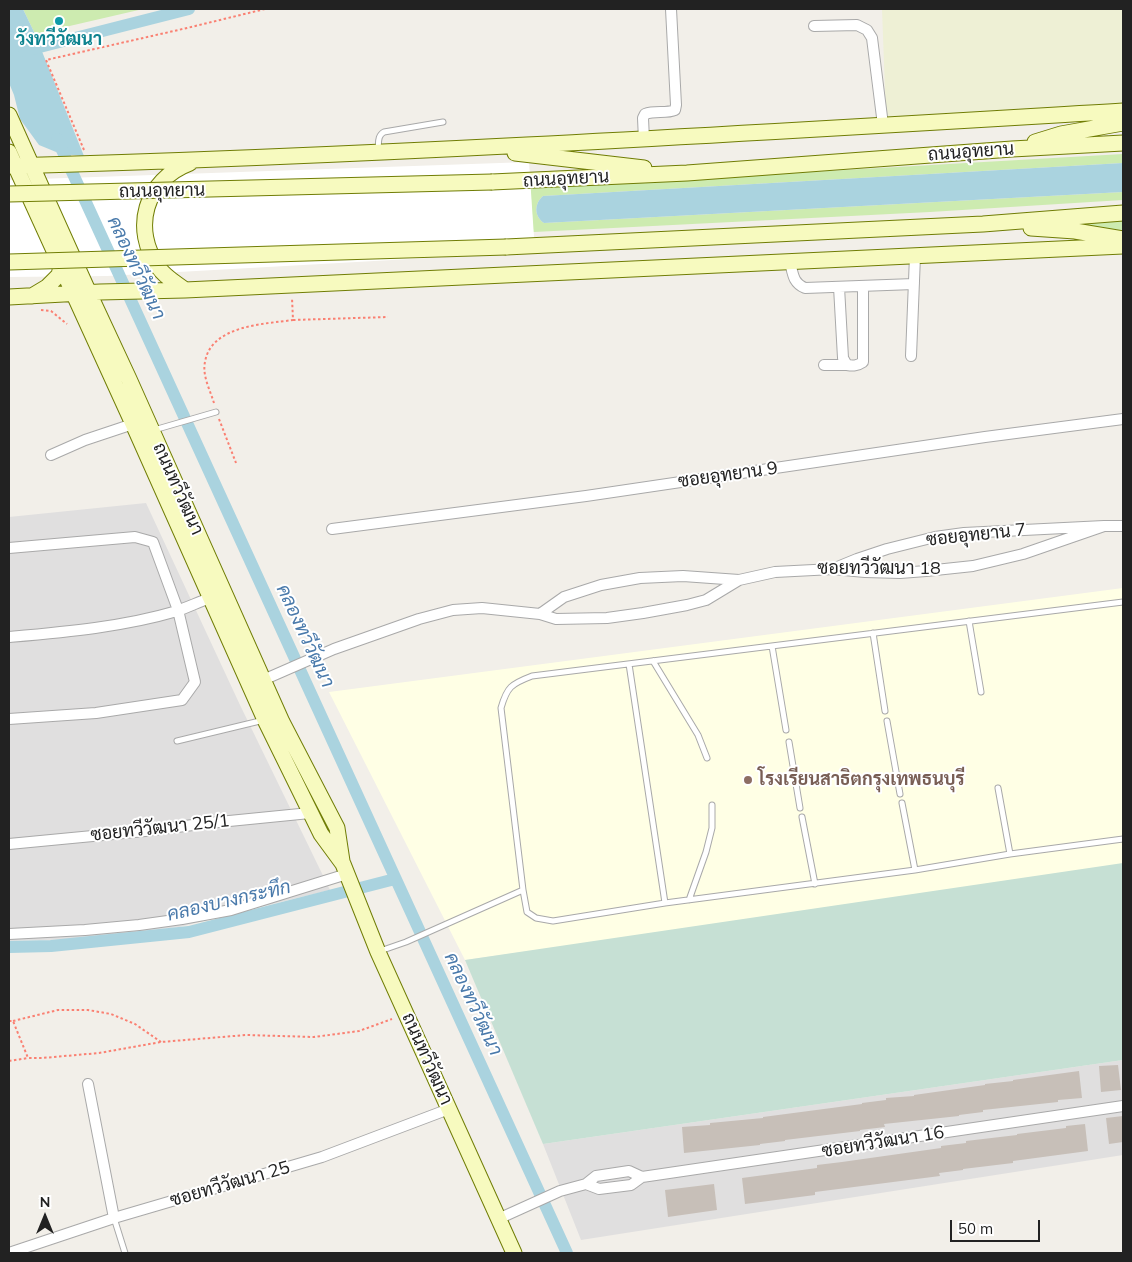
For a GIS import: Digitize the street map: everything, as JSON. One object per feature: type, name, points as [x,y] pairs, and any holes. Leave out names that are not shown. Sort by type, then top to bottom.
[{"type":"main road","name":"ถนนอุทยาน","points":[[11,161],[36,165],[87,157],[196,161],[644,140],[1123,111]]},
{"type":"main road","name":"ถนนทวีวัฒนา","points":[[9,115],[36,165],[158,429],[282,722],[337,828],[347,874],[378,952],[514,1253]]},
{"type":"main road","points":[[1012,149],[1061,134],[1123,123]]},
{"type":"main road","name":"ถนนอุทยาน","points":[[9,194],[492,182],[687,173],[1012,149],[1123,143]]},
{"type":"main road","points":[[471,148],[687,173]]},
{"type":"main road","name":"ถนนทวีวัฒนา","points":[[11,161],[61,266],[264,720],[321,834],[347,874]]},
{"type":"main road","points":[[185,290],[159,268],[148,248],[144,230],[147,206],[160,183],[165,177],[180,167],[196,161]]},
{"type":"main road","points":[[9,262],[506,246],[983,224],[1123,213]]},
{"type":"main road","points":[[983,224],[1075,231],[1123,239]]},
{"type":"main road","points":[[9,297],[33,302],[73,294],[1123,246]]},
{"type":"main road","points":[[33,302],[59,275],[61,266]]},
{"type":"street","points":[[644,140],[643,118],[645,114],[676,110],[671,9]]},
{"type":"street","points":[[814,26],[857,24],[867,30],[872,38],[883,125]]},
{"type":"street","points":[[910,356],[915,256]]},
{"type":"street","points":[[790,262],[795,282],[805,288],[914,284]]},
{"type":"street","points":[[824,366],[859,365],[863,362],[863,286]]},
{"type":"street","points":[[839,287],[843,358],[847,366]]},
{"type":"street","name":"ซอยอุทยาน 9","points":[[332,529],[586,496],[1123,418]]},
{"type":"street","points":[[51,454],[132,424]]},
{"type":"street","name":"ซอยทวีวัฒนา 18","points":[[540,614],[564,597],[601,585],[640,578],[683,576],[739,580],[775,572],[833,569],[865,572],[926,572],[973,566],[1023,554],[1104,526]]},
{"type":"street","name":"ซอยอุทยาน 7","points":[[833,569],[887,549],[935,537],[964,533],[1123,526]]},
{"type":"street","points":[[9,548],[135,538],[153,542],[178,610],[194,682],[182,700],[96,713],[9,719]]},
{"type":"street","name":"ซอยทวีวัฒนา 18","points":[[263,680],[334,649],[419,619],[453,610],[482,608],[540,614],[556,619],[607,618],[687,606],[706,600],[739,580]]},
{"type":"street","points":[[9,636],[59,633],[124,623],[178,610],[210,598]]},
{"type":"street","name":"ซอยทวีวัฒนา 25/1","points":[[9,844],[310,813]]},
{"type":"street","points":[[9,934],[85,930],[182,919],[231,910],[347,874]]},
{"type":"street","points":[[88,1084],[114,1218]]},
{"type":"street","name":"ซอยทวีวัฒนา 16","points":[[498,1219],[560,1191],[586,1184],[596,1176],[629,1171],[642,1178],[1123,1106]]},
{"type":"street","name":"ซอยทวีวัฒนา 25","points":[[9,1253],[114,1218],[322,1157],[449,1109]]},
{"type":"lane","points":[[378,152],[380,134],[384,132],[443,122]]},
{"type":"lane","points":[[158,429],[216,412]]},
{"type":"lane","points":[[1123,602],[532,676],[516,682],[506,692],[500,708],[523,890],[527,912],[536,918],[553,920],[1123,839]]},
{"type":"lane","points":[[969,621],[981,692]]},
{"type":"lane","points":[[873,633],[885,711]]},
{"type":"lane","points":[[772,646],[786,730]]},
{"type":"lane","points":[[653,661],[698,735],[707,758]]},
{"type":"lane","points":[[629,664],[665,903]]},
{"type":"lane","points":[[177,741],[264,720]]},
{"type":"lane","points":[[887,721],[900,794]]},
{"type":"lane","points":[[789,742],[800,808]]},
{"type":"lane","points":[[998,788],[1010,854]]},
{"type":"lane","points":[[902,803],[915,870]]},
{"type":"lane","points":[[689,900],[706,852],[712,828],[712,805]]},
{"type":"lane","points":[[802,817],[815,884]]},
{"type":"lane","points":[[378,952],[406,942],[523,890]]},
{"type":"lane","points":[[114,1218],[125,1253]]},
{"type":"path","points":[[87,157],[46,60],[265,9]]},
{"type":"path","points":[[291,285],[293,320]]},
{"type":"path","points":[[33,302],[51,311],[67,324]]},
{"type":"path","points":[[236,463],[216,412],[204,372],[205,361],[211,346],[227,333],[251,326],[293,320],[388,316]]},
{"type":"path","points":[[9,1021],[58,1010],[88,1010],[111,1014],[135,1024],[161,1042]]},
{"type":"path","points":[[9,1061],[99,1053],[161,1042],[246,1035],[314,1037],[359,1031],[406,1014]]},
{"type":"path","points":[[13,1021],[28,1058]]},
{"type":"shaded area","points":[[882,9],[1123,9],[1123,103],[886,117]]},
{"type":"shaded area","points":[[146,503],[240,705],[330,890],[179,927],[73,939],[9,941],[9,517]]},
{"type":"shaded area","name":"โรงเรียนสาธิตกรุงเทพธนบุรี","points":[[1123,588],[1123,868],[465,960],[329,692]]},
{"type":"shaded area","points":[[1123,863],[1123,1060],[543,1144],[465,960]]},
{"type":"shaded area","points":[[1123,1060],[1123,1155],[581,1240],[543,1144]]},
{"type":"green space","name":"วังทวีวัฒนา","points":[[23,9],[143,9],[35,34]]},
{"type":"green space","points":[[1123,154],[1123,163],[543,196],[536,210],[538,217],[544,223],[1123,192],[1123,200],[930,212],[534,232],[9,205],[531,188]]},
{"type":"green space","points":[[1123,219],[1123,230],[1075,227],[1075,221]]},
{"type":"water","points":[[9,9],[23,9],[35,34],[84,156],[61,154],[39,145],[20,119],[9,83]]},
{"type":"water","points":[[1123,163],[1123,192],[544,223],[538,217],[536,210],[543,196]]},
{"type":"pier","points":[[529,162],[535,252],[107,276],[9,277],[9,180]]},
{"type":"building","points":[[1118,1065],[1121,1090],[1101,1092],[1099,1066]]},
{"type":"building","points":[[1079,1071],[1082,1098],[983,1110],[983,1112],[959,1116],[884,1124],[885,1127],[760,1145],[684,1153],[682,1127],[763,1118],[862,1104],[886,1100],[886,1098],[914,1096]]},
{"type":"building","points":[[1123,1116],[1123,1142],[1109,1144],[1106,1118]]},
{"type":"building","points":[[1085,1124],[1088,1151],[939,1173],[940,1176],[815,1192],[815,1195],[745,1204],[742,1178],[817,1168],[817,1165],[941,1148],[941,1146],[966,1143],[966,1141]]},
{"type":"building","points":[[714,1184],[717,1210],[668,1217],[665,1190]]},
{"type":"waterway","points":[[24,51],[189,9]]},
{"type":"waterway","name":"คลองทวีวัฒนา","points":[[57,139],[567,1253]]},
{"type":"waterway","name":"คลองบางกระทึก","points":[[9,947],[51,946],[189,932],[395,879]]},
{"type":"place","name":"วังทวีวัฒนา","points":[[59,21]]},
{"type":"place","name":"โรงเรียนสาธิตกรุงเทพธนบุรี","points":[[748,780]]}]
